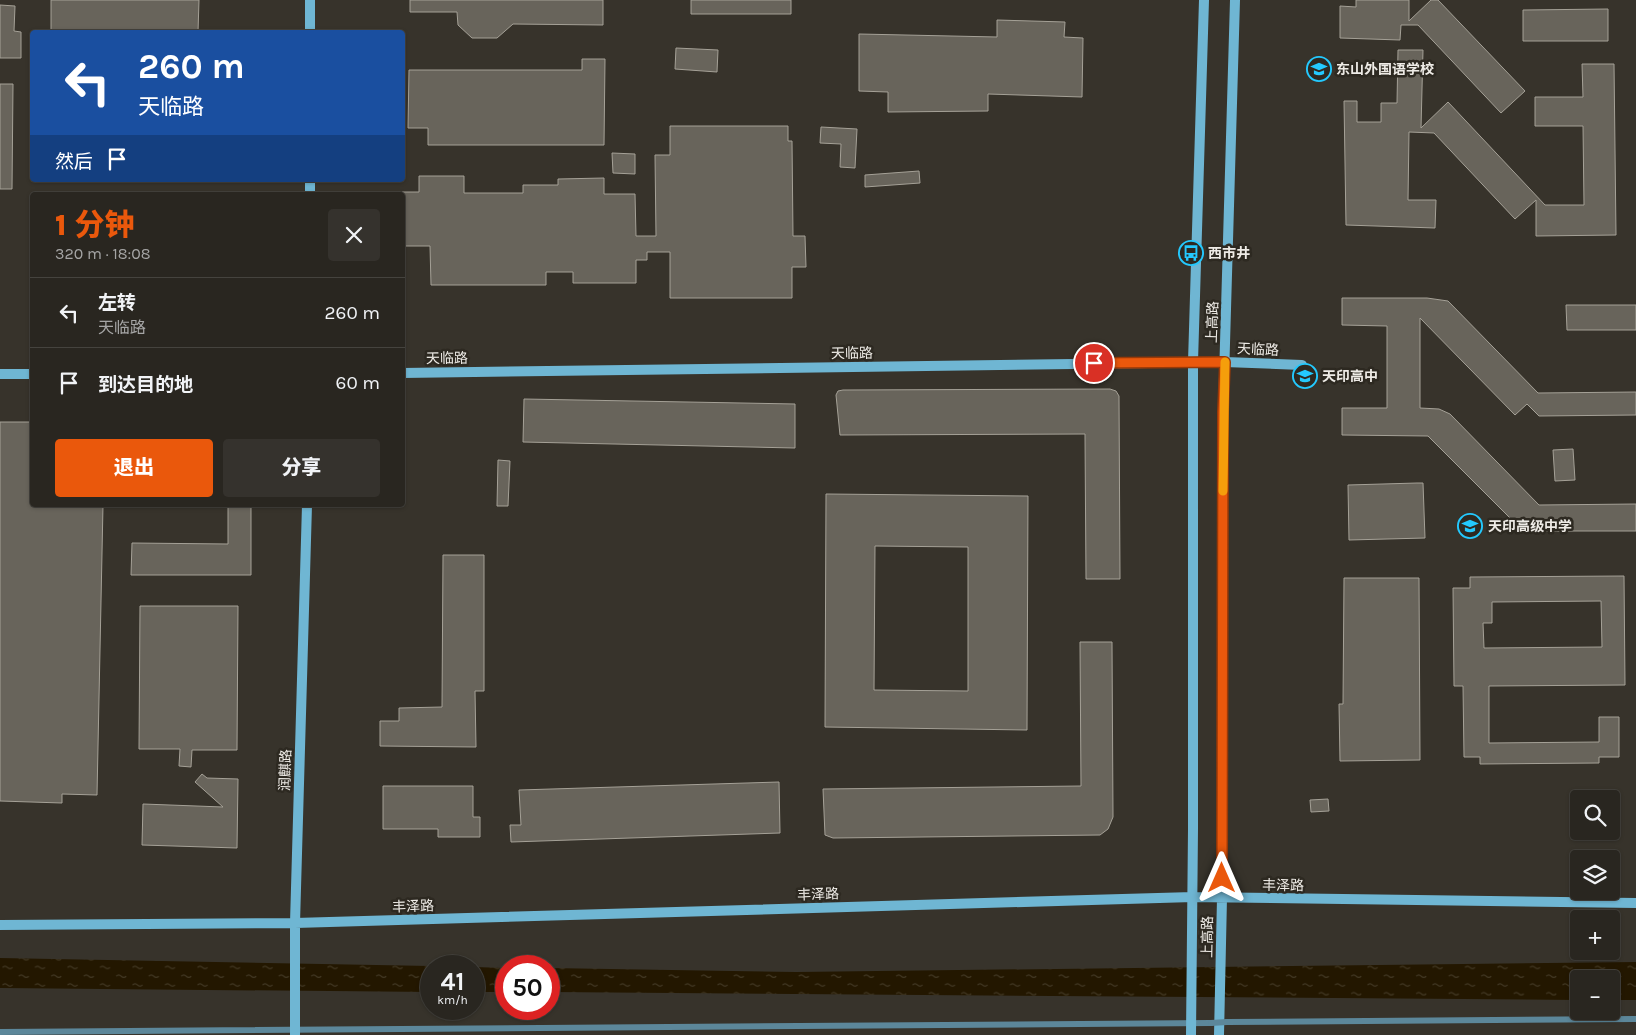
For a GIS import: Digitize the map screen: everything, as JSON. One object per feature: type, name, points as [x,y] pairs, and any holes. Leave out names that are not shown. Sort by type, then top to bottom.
[{"type":"main road","points":[[310,0],[310,30]]},
{"type":"main road","name":"上高路","points":[[1191,1035],[1193,897],[1193,362],[1204,0]]},
{"type":"main road","name":"上高路","points":[[1219,1035],[1222,898],[1223,412],[1235,0]]},
{"type":"main road","name":"天临路","points":[[405,373],[1193,362],[1302,366]]},
{"type":"main road","points":[[0,374],[30,374]]},
{"type":"main road","name":"润麒路","points":[[295,1032],[295,923],[306,507]]},
{"type":"main road","name":"丰泽路","points":[[0,925],[295,923],[1193,897],[1636,903]]},
{"type":"lane","points":[[0,1032],[295,1032],[1636,1019]]},
{"type":"water","points":[[0,958],[420,966],[420,992],[0,988]]},
{"type":"water","points":[[1636,962],[1636,1000],[1620,1000],[1620,970],[1570,970],[1570,1000],[560,992],[560,968],[796,972]]},
{"type":"water","points":[[485,967],[495,968],[495,992],[485,992]]},
{"type":"building","points":[[51,0],[199,0],[198,30],[51,30]]},
{"type":"building","points":[[410,0],[603,0],[603,25],[513,24],[497,38],[472,38],[458,25],[457,12],[410,12]]},
{"type":"building","points":[[691,0],[791,0],[791,14],[691,14]]},
{"type":"building","points":[[1356,0],[1409,0],[1409,21],[1431,0],[1438,0],[1525,91],[1501,113],[1418,25],[1401,25],[1400,40],[1340,38],[1340,6],[1356,7]]},
{"type":"building","points":[[0,5],[15,6],[14,31],[21,32],[21,58],[0,58]]},
{"type":"building","points":[[1608,9],[1608,41],[1523,41],[1523,10]]},
{"type":"building","points":[[997,20],[1065,22],[1064,37],[1083,38],[1082,97],[988,94],[988,111],[888,112],[888,92],[859,91],[859,34],[997,37]]},
{"type":"building","points":[[676,48],[718,50],[717,72],[675,69]]},
{"type":"building","points":[[1398,50],[1423,50],[1421,128],[1448,102],[1545,205],[1584,205],[1583,126],[1535,126],[1535,97],[1583,97],[1582,64],[1614,64],[1616,235],[1536,236],[1536,200],[1515,219],[1434,133],[1409,132],[1408,200],[1436,200],[1435,228],[1346,225],[1344,101],[1357,101],[1357,122],[1381,122],[1381,103],[1397,103]]},
{"type":"building","points":[[582,59],[605,59],[604,145],[428,145],[428,128],[408,128],[409,70],[582,70]]},
{"type":"building","points":[[0,84],[13,84],[12,189],[0,189]]},
{"type":"building","points":[[670,126],[788,126],[788,141],[792,141],[793,236],[805,236],[806,267],[792,267],[792,298],[670,298],[670,252],[647,252],[647,260],[636,260],[636,283],[573,283],[573,272],[546,272],[546,285],[431,285],[430,246],[405,246],[405,192],[419,192],[419,176],[464,176],[464,193],[523,193],[523,185],[558,185],[558,179],[604,178],[604,194],[635,194],[636,236],[656,236],[655,155],[670,155]]},
{"type":"building","points":[[821,127],[857,129],[855,168],[840,167],[841,144],[820,143]]},
{"type":"building","points":[[612,153],[635,154],[635,174],[613,173]]},
{"type":"building","points":[[919,171],[920,183],[865,187],[865,175]]},
{"type":"building","points":[[1342,298],[1427,298],[1448,301],[1538,393],[1636,392],[1636,415],[1539,416],[1527,404],[1515,415],[1420,318],[1420,408],[1439,409],[1450,414],[1539,505],[1636,504],[1636,531],[1540,531],[1526,518],[1518,526],[1428,436],[1342,435],[1342,408],[1387,408],[1387,326],[1342,325]]},
{"type":"building","points":[[1566,305],[1636,305],[1636,330],[1567,330]]},
{"type":"building","points":[[1110,389],[1116,391],[1119,396],[1120,579],[1086,579],[1085,434],[840,435],[836,395],[838,391],[843,390]]},
{"type":"building","points":[[524,399],[795,404],[795,448],[523,442]]},
{"type":"building","points":[[0,422],[30,422],[30,507],[103,507],[97,795],[62,794],[62,803],[0,801]]},
{"type":"building","points":[[1573,449],[1575,480],[1555,481],[1553,450]]},
{"type":"building","points":[[498,460],[510,461],[508,506],[497,506]]},
{"type":"building","points":[[1423,483],[1425,538],[1349,540],[1348,485]]},
{"type":"building","points":[[826,494],[1028,496],[1027,730],[825,727]],"holes":[[[875,546],[968,547],[968,691],[874,690]]]},
{"type":"building","points":[[228,507],[251,507],[251,575],[131,575],[132,543],[228,544]]},
{"type":"building","points":[[443,555],[484,555],[484,691],[475,691],[476,747],[380,746],[380,721],[399,721],[399,708],[442,707]]},
{"type":"building","points":[[1624,576],[1625,685],[1489,686],[1489,743],[1599,742],[1599,717],[1619,717],[1619,757],[1599,757],[1599,763],[1480,764],[1480,757],[1464,757],[1463,686],[1454,686],[1453,588],[1470,588],[1470,577]],"holes":[[[1601,601],[1602,647],[1484,648],[1483,623],[1492,623],[1492,602]]]},
{"type":"building","points":[[1344,578],[1419,578],[1420,760],[1340,761],[1339,704],[1343,704]]},
{"type":"building","points":[[140,606],[238,606],[237,750],[192,750],[191,767],[179,766],[180,749],[139,749]]},
{"type":"building","points":[[1080,642],[1112,642],[1113,817],[1108,829],[1100,835],[833,838],[825,835],[823,789],[1081,786]]},
{"type":"building","points":[[202,774],[207,778],[238,779],[237,848],[142,845],[143,804],[223,807],[195,782]]},
{"type":"building","points":[[779,782],[780,833],[511,842],[510,825],[521,825],[519,790]]},
{"type":"building","points":[[383,786],[473,786],[473,817],[480,817],[480,837],[438,837],[438,829],[383,829]]},
{"type":"building","points":[[1328,799],[1329,811],[1311,812],[1310,800]]},
{"type":"slow traffic","points":[[1223,491],[1225,362]]},
{"type":"place","name":"东山外国语学校","points":[[1319,69]]},
{"type":"place","name":"西市井","points":[[1191,253]]},
{"type":"place","name":"天印高中","points":[[1305,376]]},
{"type":"place","name":"天印高级中学","points":[[1470,526]]},
{"type":"route","points":[[1094,363],[1225,362],[1223,412],[1222,878]]}]
